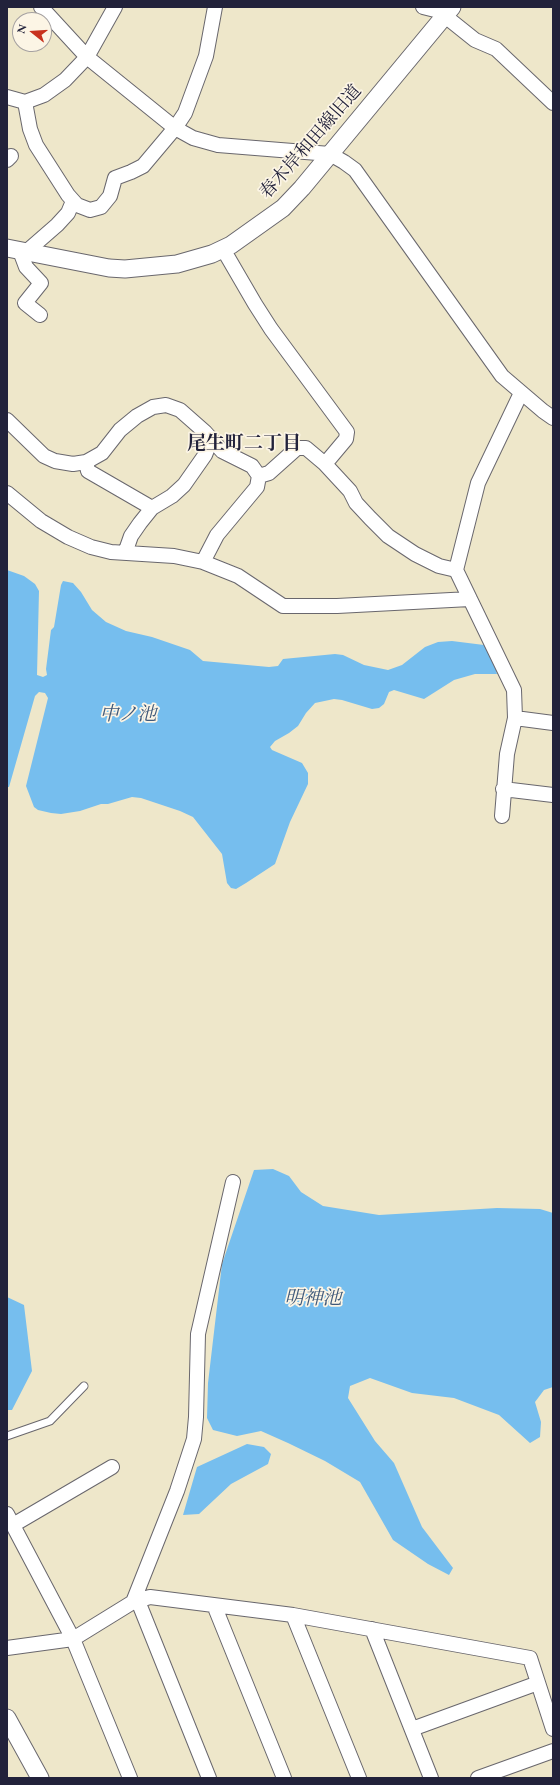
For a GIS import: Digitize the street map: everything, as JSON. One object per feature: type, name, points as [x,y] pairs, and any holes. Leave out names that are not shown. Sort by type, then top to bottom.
[{"type":"street","points":[[41,7],[87,57],[175,128],[193,138],[218,145],[330,154],[355,170],[502,376],[553,418]]},
{"type":"street","points":[[7,97],[25,102],[44,95],[65,80],[87,57],[115,7]]},
{"type":"street","points":[[25,102],[30,129],[36,145],[68,196],[77,205],[90,210],[101,207],[110,196],[115,178],[143,166],[175,128],[185,113],[206,56],[216,7]]},
{"type":"street","points":[[423,7],[448,12],[475,40],[496,49],[553,103]]},
{"type":"street","name":"春木岸和田線旧道","points":[[18,250],[109,268],[125,269],[176,264],[212,254],[223,249],[237,241],[283,208],[448,12]]},
{"type":"street","points":[[40,315],[25,302],[41,283],[26,267],[18,250],[57,225],[68,213],[73,201]]},
{"type":"street","points":[[223,249],[271,329],[347,432],[346,439],[325,464]]},
{"type":"street","points":[[502,816],[507,754],[515,718],[514,690],[456,570],[478,484],[521,393]]},
{"type":"street","points":[[7,420],[44,456],[55,462],[73,464],[86,462],[102,453],[120,430],[137,416],[153,407],[166,405],[180,410],[197,424],[222,451],[252,466],[259,476],[257,487],[217,535],[204,562]]},
{"type":"street","points":[[125,553],[131,536],[152,508],[172,496],[184,485],[205,455],[211,440]]},
{"type":"street","points":[[259,476],[269,473],[297,448],[306,448],[325,464],[350,491],[356,502],[365,513],[388,536],[415,554],[439,566],[456,570]]},
{"type":"street","points":[[86,462],[88,471],[152,508]]},
{"type":"street","points":[[7,493],[41,522],[68,537],[91,547],[111,552],[174,556],[204,562],[238,576],[283,606],[337,606],[470,599]]},
{"type":"street","points":[[515,718],[553,723]]},
{"type":"street","points":[[503,790],[553,795]]},
{"type":"street","points":[[209,1778],[136,1601],[177,1491],[194,1439],[198,1334],[233,1182]]},
{"type":"street","points":[[112,1467],[10,1519],[73,1639],[130,1778]]},
{"type":"street","points":[[7,1648],[73,1639],[136,1601],[150,1597],[293,1615],[530,1658],[553,1729]]},
{"type":"street","points":[[214,1605],[284,1778]]},
{"type":"street","points":[[293,1615],[359,1778]]},
{"type":"street","points":[[372,1629],[431,1778]]},
{"type":"street","points":[[412,1729],[538,1683]]},
{"type":"street","points":[[7,1718],[40,1778]]},
{"type":"street","points":[[478,1778],[553,1751]]},
{"type":"lane","points":[[7,1436],[50,1421],[84,1386]]},
{"type":"water","name":"中ノ池","points":[[7,570],[24,576],[35,584],[39,591],[37,675],[43,677],[47,675],[46,669],[51,630],[54,627],[63,581],[73,583],[81,592],[92,610],[106,622],[126,631],[152,637],[190,650],[203,661],[269,667],[278,666],[283,659],[335,654],[343,655],[364,665],[388,670],[402,665],[425,647],[438,642],[452,641],[484,645],[495,666],[497,674],[475,674],[454,680],[424,699],[394,690],[389,692],[384,704],[379,708],[372,709],[334,699],[315,703],[306,713],[298,726],[275,741],[270,747],[272,750],[302,763],[308,773],[308,784],[290,822],[275,864],[236,889],[231,888],[227,883],[222,854],[193,817],[180,811],[141,798],[132,797],[108,804],[101,804],[80,811],[61,814],[38,810],[34,807],[26,786],[48,698],[45,693],[39,692],[35,696],[9,787],[7,787]]},
{"type":"water","name":"明神池","points":[[273,1169],[289,1176],[301,1192],[323,1206],[379,1215],[497,1208],[540,1209],[553,1213],[553,1387],[544,1390],[535,1402],[541,1422],[540,1437],[530,1443],[499,1415],[454,1398],[412,1393],[370,1378],[350,1386],[348,1398],[375,1441],[394,1463],[422,1527],[453,1568],[449,1575],[428,1564],[393,1540],[360,1482],[325,1461],[261,1431],[237,1436],[213,1430],[207,1418],[208,1383],[222,1264],[254,1170]]},
{"type":"water","points":[[7,1297],[24,1305],[32,1371],[12,1410],[7,1410]]},
{"type":"water","points":[[247,1444],[264,1447],[271,1454],[268,1464],[231,1484],[199,1514],[183,1515],[197,1467]]},
{"type":"district","name":"尾生町二丁目","points":[[244,444]]}]
